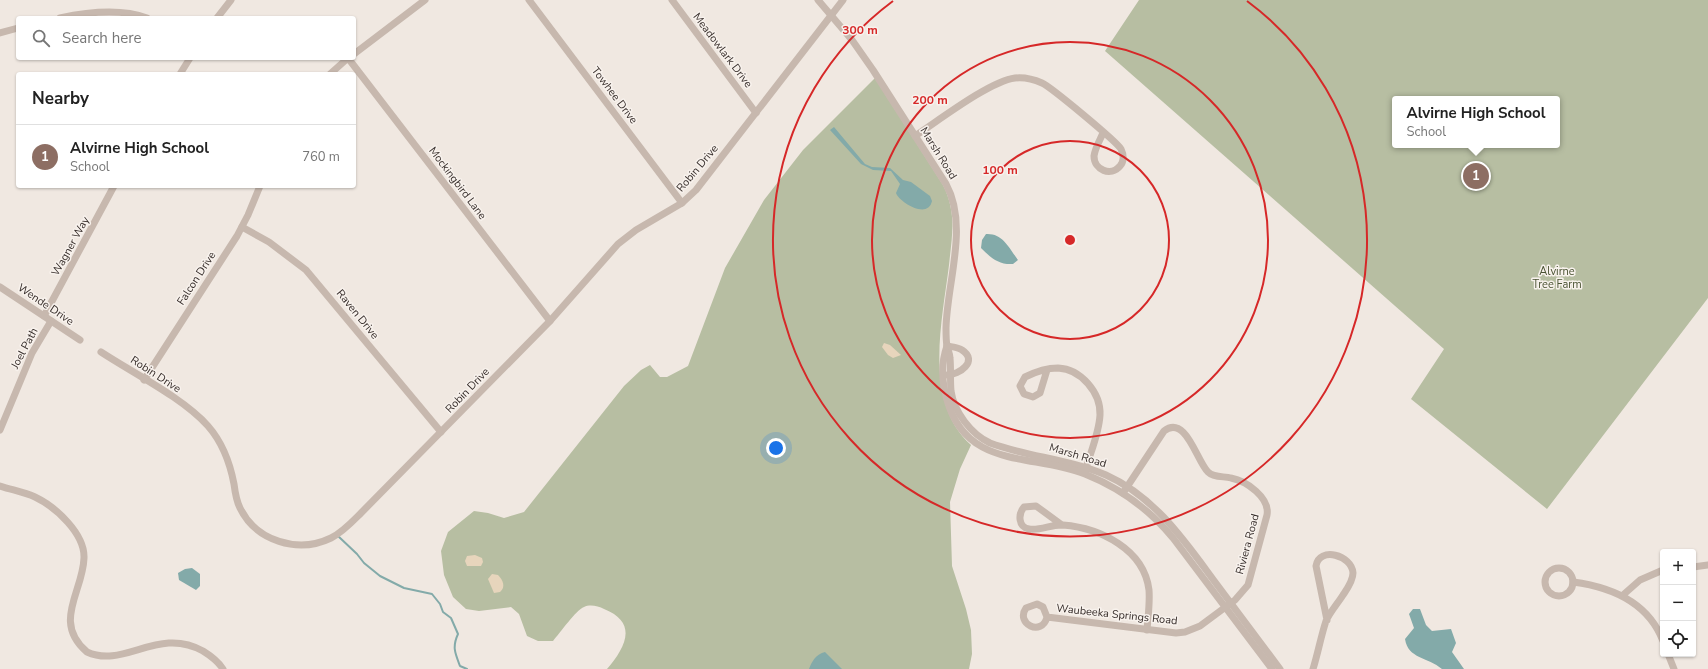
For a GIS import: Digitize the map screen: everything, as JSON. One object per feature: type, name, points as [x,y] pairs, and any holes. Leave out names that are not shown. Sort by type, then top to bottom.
[{"type":"street","points":[[219,16],[231,0]]},
{"type":"street","points":[[356,52],[425,0]]},
{"type":"street","name":"Towhee Drive","points":[[529,0],[682,203]]},
{"type":"street","name":"Meadowlark Drive","points":[[672,0],[756,113]]},
{"type":"street","name":"Marsh Road","points":[[818,0],[873,70],[951,193],[956,210],[956,234],[949,296],[947,346],[950,356],[947,375],[954,403],[966,423],[980,438],[1003,448],[1085,470],[1128,486],[1158,510],[1179,532],[1272,669]]},
{"type":"street","name":"Robin Drive","points":[[100,352],[192,411],[209,427],[225,454],[237,499],[243,513],[258,530],[271,538],[286,544],[301,545],[316,543],[332,538],[344,529],[550,321],[618,244],[636,230],[682,203],[696,190],[843,0]]},
{"type":"street","points":[[74,16],[102,12],[137,16]]},
{"type":"street","points":[[0,33],[16,29]]},
{"type":"street","points":[[181,72],[189,60]]},
{"type":"street","points":[[332,72],[346,60]]},
{"type":"street","name":"Mockingbird Lane","points":[[350,60],[550,321]]},
{"type":"street","points":[[915,136],[996,84],[1013,78],[1033,80],[1047,86],[1103,133],[1119,147],[1123,155],[1121,164],[1110,172],[1101,169],[1095,162],[1095,152],[1103,133]]},
{"type":"street","name":"Wagner Way","points":[[44,316],[113,188]]},
{"type":"street","name":"Falcon Drive","points":[[144,380],[242,227],[259,188]]},
{"type":"street","name":"Raven Drive","points":[[242,227],[269,242],[306,270],[441,432]]},
{"type":"street","name":"Wende Drive","points":[[0,287],[80,340]]},
{"type":"street","name":"Joel Path","points":[[0,430],[32,353],[51,321]]},
{"type":"street","points":[[947,346],[962,349],[968,360],[965,368],[947,375]]},
{"type":"street","points":[[1047,370],[1059,368],[1074,373],[1087,383],[1096,397],[1099,407],[1099,420],[1085,470]]},
{"type":"street","name":"Riviera Road","points":[[1123,493],[1159,437],[1168,428],[1176,428],[1184,432],[1207,471],[1212,475],[1234,478],[1263,498],[1267,508],[1267,515],[1248,585],[1240,596],[1228,605]]},
{"type":"street","name":"Marsh Road","points":[[1085,470],[1123,493],[1163,526],[1280,669]]},
{"type":"street","points":[[0,486],[29,495],[43,502],[68,522],[78,534],[83,549],[84,564],[72,602],[70,617],[77,639],[87,651],[100,658],[115,661],[130,658],[166,644],[182,644],[198,648],[211,656],[223,669]]},
{"type":"street","points":[[1062,525],[1036,506],[1024,507],[1020,514],[1023,525],[1030,529],[1062,525],[1088,531],[1116,542],[1138,561],[1143,570],[1149,589],[1147,630]]},
{"type":"street","points":[[1313,669],[1327,620],[1347,589],[1352,577],[1353,571],[1350,565],[1342,557],[1336,554],[1322,556],[1317,560],[1316,566],[1327,620]]},
{"type":"street","points":[[1696,567],[1708,565]]},
{"type":"street","points":[[1623,595],[1640,580],[1660,571]]},
{"type":"street","points":[[1573,582],[1596,585],[1623,595],[1648,617],[1660,636]]},
{"type":"street","name":"Waubeeka Springs Road","points":[[1047,617],[1176,633],[1185,632],[1200,626],[1228,605]]},
{"type":"street","points":[[1669,657],[1674,669]]},
{"type":"green space","name":"Alvirne Tree Farm","points":[[1139,0],[1708,0],[1708,298],[1547,509],[1411,399],[1444,349],[1105,51]]},
{"type":"green space","points":[[875,78],[943,185],[952,215],[951,244],[940,336],[939,360],[941,384],[946,407],[956,427],[971,445],[960,469],[950,502],[952,566],[971,630],[972,654],[969,669],[607,669],[619,653],[625,636],[625,629],[622,621],[615,615],[602,608],[589,606],[581,609],[553,641],[538,641],[527,636],[519,614],[511,607],[479,611],[466,609],[453,597],[444,575],[441,551],[448,532],[474,511],[488,513],[504,518],[524,512],[624,386],[641,370],[650,365],[660,377],[667,377],[688,366],[725,268],[764,200],[803,150]]},
{"type":"sand","points":[[884,343],[890,345],[901,355],[893,358],[888,355],[882,347]]},
{"type":"sand","points":[[475,555],[482,558],[483,562],[481,566],[467,566],[465,561],[467,556]]},
{"type":"sand","points":[[492,574],[498,575],[502,581],[503,588],[500,592],[494,593],[488,579]]},
{"type":"water","points":[[834,127],[865,164],[872,167],[890,168],[903,180],[911,182],[930,196],[932,201],[929,206],[925,209],[914,208],[902,201],[896,193],[900,184],[891,171],[873,170],[861,164],[830,130]]},
{"type":"water","points":[[986,234],[997,236],[1005,242],[1018,260],[1013,264],[1008,264],[999,262],[988,255],[981,248],[982,240]]},
{"type":"water","points":[[192,568],[200,574],[200,586],[196,590],[179,580],[178,573],[185,569]]},
{"type":"water","points":[[1413,609],[1420,609],[1426,625],[1432,631],[1451,629],[1456,643],[1452,652],[1464,669],[1442,669],[1437,665],[1419,657],[1410,650],[1405,639],[1414,628],[1409,614]]},
{"type":"water","points":[[825,652],[842,669],[809,669],[815,658],[819,654]]},
{"type":"waterway","points":[[338,536],[357,554],[364,563],[380,576],[404,588],[432,594],[440,604],[443,612],[451,618],[458,634],[455,643],[457,657],[460,666],[467,669]]},
{"type":"place","name":"Alvirne High School","points":[[1476,176]]}]
